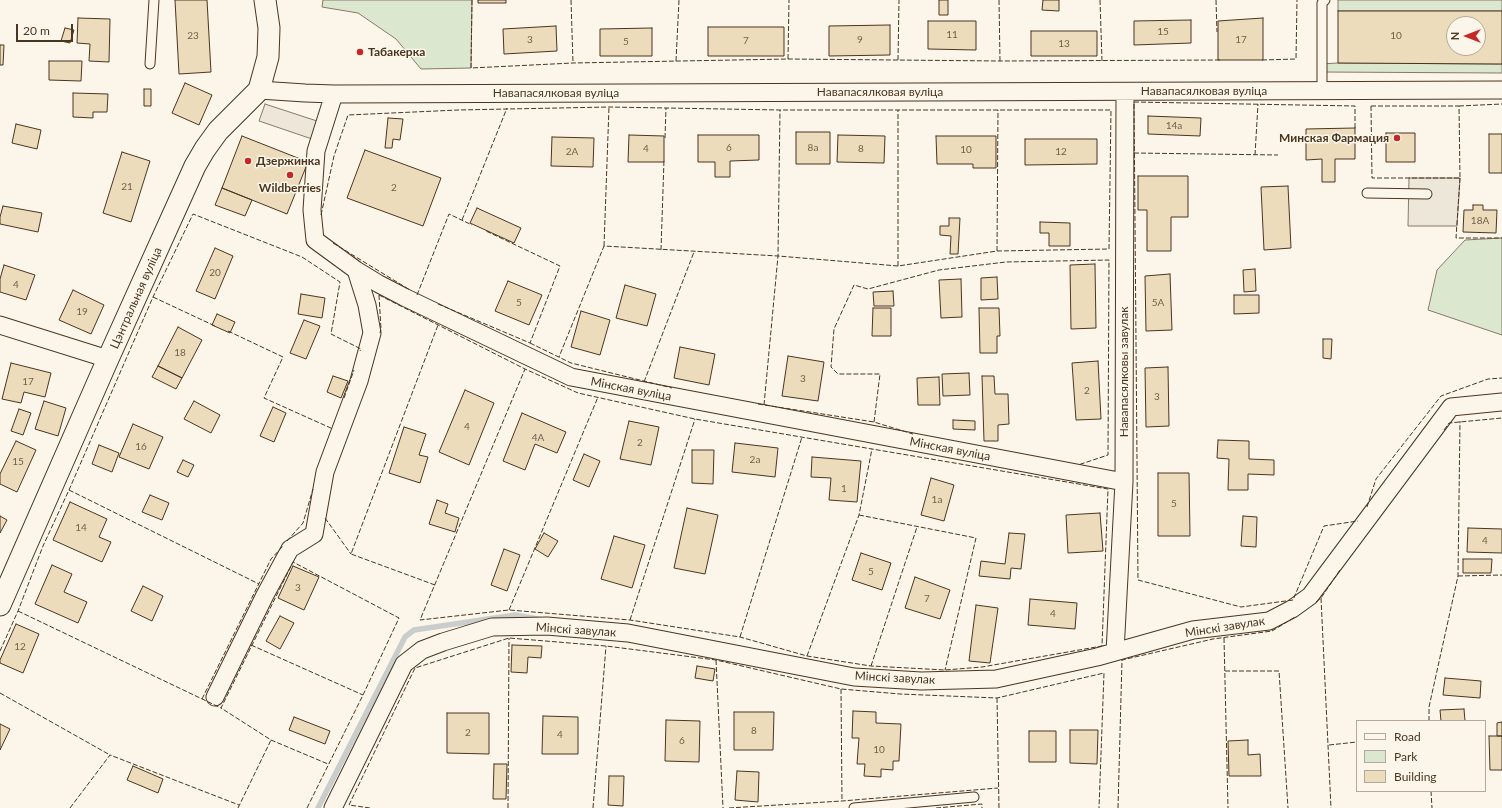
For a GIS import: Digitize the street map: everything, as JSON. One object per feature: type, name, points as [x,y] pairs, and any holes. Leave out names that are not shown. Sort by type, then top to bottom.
[{"type":"street","name":"Цэнтральная вуліца","points":[[0,605],[195,166],[218,131],[259,90],[268,58],[269,28],[265,0]]},
{"type":"street","name":"Навапасялковая вуліца","points":[[259,90],[305,94],[1502,90]]},
{"type":"street","name":"Навапасялковы завулак","points":[[1115,652],[1124,482],[1124,92]]},
{"type":"street","name":"Мінская вуліца","points":[[334,94],[316,151],[312,210],[316,240],[356,270],[398,294],[571,378],[1124,482]]},
{"type":"street","points":[[216,697],[265,595],[290,549],[314,534],[325,472],[359,381],[372,333],[367,305],[356,270]]},
{"type":"street","points":[[0,325],[108,359]]},
{"type":"street","name":"Мінскі завулак","points":[[333,808],[404,664],[422,650],[492,627],[547,626],[628,633],[854,677],[921,681],[996,679],[1097,657],[1193,630],[1269,621],[1292,609],[1310,596],[1451,407],[1502,402]]},
{"type":"lane","points":[[150,64],[154,0]]},
{"type":"lane","points":[[1322,91],[1322,4],[1325,0]]},
{"type":"lane","points":[[1367,193],[1427,194]]},
{"type":"lane","points":[[854,808],[974,797]]},
{"type":"green space","points":[[323,0],[472,0],[471,68],[421,69],[396,39],[358,13],[322,7]]},
{"type":"green space","points":[[1338,0],[1502,0],[1502,11],[1338,11]]},
{"type":"green space","points":[[1321,64],[1502,64],[1502,73],[1321,72]]},
{"type":"green space","points":[[1502,238],[1502,335],[1428,310],[1437,270],[1465,240]]},
{"type":"shaded area","points":[[265,104],[320,122],[315,140],[259,121]]},
{"type":"shaded area","points":[[1409,178],[1460,178],[1457,226],[1408,226]]},
{"type":"building","points":[[175,0],[207,0],[211,72],[179,74]]},
{"type":"building","points":[[478,0],[506,0],[506,3],[478,3]]},
{"type":"building","points":[[939,0],[948,0],[948,15],[939,15]]},
{"type":"building","points":[[1043,0],[1059,0],[1059,11],[1042,10]]},
{"type":"building","points":[[1338,11],[1502,11],[1502,64],[1338,63]]},
{"type":"building","points":[[78,18],[110,19],[109,62],[89,61],[90,44],[77,43]]},
{"type":"building","points":[[1263,18],[1263,60],[1218,60],[1218,21]]},
{"type":"building","points":[[1191,20],[1191,43],[1134,45],[1134,21]]},
{"type":"building","points":[[928,21],[976,21],[976,50],[928,49]]},
{"type":"building","points":[[890,25],[890,55],[829,56],[829,26]]},
{"type":"building","points":[[556,26],[557,51],[504,54],[503,29]]},
{"type":"building","points":[[708,27],[784,27],[784,56],[708,56]]},
{"type":"building","points":[[65,28],[74,30],[70,43],[61,41]]},
{"type":"building","points":[[652,28],[652,56],[600,56],[600,29]]},
{"type":"building","points":[[1031,31],[1097,31],[1097,56],[1031,56]]},
{"type":"building","points":[[0,45],[4,45],[3,65],[0,65]]},
{"type":"building","points":[[49,61],[82,61],[81,81],[49,80]]},
{"type":"building","points":[[185,83],[212,95],[199,125],[172,113]]},
{"type":"building","points":[[144,89],[151,89],[151,106],[144,106]]},
{"type":"building","points":[[73,93],[108,94],[107,112],[93,112],[93,118],[73,117]]},
{"type":"building","points":[[1148,116],[1201,118],[1200,136],[1148,134]]},
{"type":"building","points":[[388,118],[403,119],[400,140],[393,139],[392,148],[385,148]]},
{"type":"building","points":[[16,124],[41,130],[37,149],[12,143]]},
{"type":"building","points":[[1355,128],[1355,159],[1335,159],[1335,182],[1322,182],[1322,159],[1306,160],[1306,129]]},
{"type":"building","points":[[796,132],[830,132],[830,164],[796,164]]},
{"type":"building","points":[[1386,133],[1415,133],[1415,162],[1386,162]]},
{"type":"building","points":[[1489,134],[1502,134],[1502,173],[1489,173]]},
{"type":"building","points":[[629,135],[664,136],[664,162],[628,162]]},
{"type":"building","points":[[698,135],[759,135],[759,160],[730,161],[730,177],[715,177],[715,162],[698,162]]},
{"type":"building","points":[[838,135],[885,136],[884,163],[837,162]]},
{"type":"building","points":[[242,136],[308,162],[287,214],[222,188]]},
{"type":"building","points":[[936,136],[996,136],[996,168],[973,168],[973,164],[937,164]]},
{"type":"building","points":[[552,137],[594,138],[593,167],[551,166]]},
{"type":"building","points":[[1025,139],[1097,139],[1097,164],[1025,165]]},
{"type":"building","points":[[365,150],[441,178],[423,226],[347,198]]},
{"type":"building","points":[[122,152],[150,161],[131,222],[103,213]]},
{"type":"building","points":[[1138,176],[1188,176],[1188,217],[1171,217],[1171,251],[1147,251],[1147,210],[1138,210]]},
{"type":"building","points":[[1288,186],[1291,248],[1264,250],[1261,187]]},
{"type":"building","points":[[222,188],[252,200],[245,216],[215,205]]},
{"type":"building","points":[[1473,205],[1483,205],[1483,210],[1497,210],[1496,233],[1463,232],[1464,210],[1473,210]]},
{"type":"building","points":[[3,206],[42,213],[38,232],[0,224]]},
{"type":"building","points":[[477,208],[521,228],[514,243],[470,223]]},
{"type":"building","points":[[949,218],[960,218],[958,254],[950,254],[951,236],[940,235],[940,226],[949,226]]},
{"type":"building","points":[[1040,222],[1070,223],[1070,246],[1049,246],[1049,233],[1040,233]]},
{"type":"building","points":[[215,248],[233,256],[215,299],[196,291]]},
{"type":"building","points":[[1095,264],[1096,328],[1071,329],[1070,265]]},
{"type":"building","points":[[4,265],[35,275],[26,300],[0,292],[0,279]]},
{"type":"building","points":[[1255,269],[1256,291],[1244,292],[1243,270]]},
{"type":"building","points":[[1170,274],[1172,330],[1146,331],[1145,276]]},
{"type":"building","points":[[997,277],[998,299],[981,300],[981,278]]},
{"type":"building","points":[[961,279],[962,317],[941,318],[939,280]]},
{"type":"building","points":[[508,281],[542,295],[529,325],[495,311]]},
{"type":"building","points":[[625,285],[656,294],[647,326],[616,318]]},
{"type":"building","points":[[73,290],[104,305],[91,334],[59,320]]},
{"type":"building","points":[[893,291],[894,306],[874,306],[873,292]]},
{"type":"building","points":[[301,294],[325,298],[322,318],[298,314]]},
{"type":"building","points":[[1234,295],[1259,295],[1259,313],[1234,314]]},
{"type":"building","points":[[873,308],[891,308],[891,336],[872,336]]},
{"type":"building","points":[[979,308],[999,308],[1000,336],[997,336],[997,353],[980,353]]},
{"type":"building","points":[[581,311],[610,320],[600,355],[571,347]]},
{"type":"building","points":[[217,314],[235,322],[230,333],[212,325]]},
{"type":"building","points":[[304,320],[320,326],[306,359],[290,353]]},
{"type":"building","points":[[178,327],[202,340],[182,378],[158,366]]},
{"type":"building","points":[[1323,339],[1332,339],[1331,359],[1323,358]]},
{"type":"building","points":[[680,347],[715,354],[709,385],[674,378]]},
{"type":"building","points":[[788,356],[824,362],[818,401],[782,396]]},
{"type":"building","points":[[1098,361],[1101,419],[1076,420],[1072,363]]},
{"type":"building","points":[[11,363],[51,373],[45,397],[24,392],[21,403],[2,399]]},
{"type":"building","points":[[158,366],[182,378],[176,389],[152,377]]},
{"type":"building","points":[[1168,367],[1169,426],[1146,427],[1145,368]]},
{"type":"building","points":[[969,373],[970,395],[943,396],[942,374]]},
{"type":"building","points":[[333,376],[348,381],[341,398],[327,392]]},
{"type":"building","points":[[982,376],[994,376],[995,394],[1008,394],[1009,424],[998,425],[998,441],[984,441]]},
{"type":"building","points":[[939,377],[940,405],[918,405],[917,378]]},
{"type":"building","points":[[465,390],[494,403],[469,465],[439,452]]},
{"type":"building","points":[[44,401],[66,408],[58,436],[35,429]]},
{"type":"building","points":[[194,401],[220,415],[211,433],[184,419]]},
{"type":"building","points":[[273,407],[286,413],[274,442],[260,436]]},
{"type":"building","points":[[19,409],[31,413],[23,435],[11,431]]},
{"type":"building","points":[[522,413],[566,432],[557,453],[535,444],[525,470],[503,461]]},
{"type":"building","points":[[953,420],[975,421],[975,430],[953,429]]},
{"type":"building","points":[[629,421],[659,427],[651,465],[620,459]]},
{"type":"building","points":[[133,424],[163,437],[149,469],[119,457]]},
{"type":"building","points":[[404,427],[426,434],[419,455],[428,457],[420,483],[389,473]]},
{"type":"building","points":[[1218,440],[1249,441],[1249,459],[1274,460],[1274,475],[1248,474],[1248,490],[1228,490],[1229,459],[1217,458]]},
{"type":"building","points":[[16,441],[36,450],[17,492],[0,484],[0,474]]},
{"type":"building","points":[[735,443],[778,448],[775,477],[732,472]]},
{"type":"building","points":[[99,445],[119,453],[112,472],[92,464]]},
{"type":"building","points":[[692,450],[714,450],[713,484],[692,483]]},
{"type":"building","points":[[584,454],[600,461],[589,487],[573,480]]},
{"type":"building","points":[[812,457],[861,461],[857,502],[829,500],[831,478],[811,477]]},
{"type":"building","points":[[183,460],[194,465],[188,477],[177,472]]},
{"type":"building","points":[[1158,473],[1189,473],[1190,536],[1158,536]]},
{"type":"building","points":[[931,478],[954,485],[944,521],[921,515]]},
{"type":"building","points":[[150,495],[169,503],[162,520],[142,512]]},
{"type":"building","points":[[437,500],[448,504],[445,513],[459,518],[455,532],[429,524]]},
{"type":"building","points":[[70,502],[107,519],[99,537],[111,542],[102,562],[53,540]]},
{"type":"building","points":[[687,508],[718,515],[705,574],[674,568]]},
{"type":"building","points":[[1100,513],[1103,551],[1068,553],[1066,515]]},
{"type":"building","points":[[0,516],[7,520],[0,533]]},
{"type":"building","points":[[1243,516],[1257,517],[1256,547],[1241,546]]},
{"type":"building","points":[[1468,528],[1502,529],[1502,553],[1467,552]]},
{"type":"building","points":[[544,533],[558,541],[548,557],[535,549]]},
{"type":"building","points":[[1009,533],[1025,534],[1021,569],[1011,568],[1010,579],[979,576],[981,561],[1005,564]]},
{"type":"building","points":[[614,536],[645,545],[632,588],[601,579]]},
{"type":"building","points":[[504,549],[520,555],[507,591],[491,585]]},
{"type":"building","points":[[861,553],[891,563],[882,590],[852,580]]},
{"type":"building","points":[[1463,559],[1492,559],[1491,573],[1463,573]]},
{"type":"building","points":[[52,565],[72,574],[64,592],[87,602],[78,623],[35,604]]},
{"type":"building","points":[[293,566],[319,577],[304,610],[278,598]]},
{"type":"building","points":[[915,577],[950,590],[940,619],[905,608]]},
{"type":"building","points":[[143,586],[163,596],[152,621],[131,611]]},
{"type":"building","points":[[1030,599],[1077,603],[1075,629],[1028,625]]},
{"type":"building","points":[[976,605],[998,608],[990,663],[969,661]]},
{"type":"building","points":[[280,616],[294,623],[280,649],[266,641]]},
{"type":"building","points":[[16,624],[39,634],[23,673],[0,663]]},
{"type":"building","points":[[512,645],[542,646],[541,658],[528,657],[527,673],[511,672]]},
{"type":"building","points":[[697,666],[715,669],[713,681],[695,678]]},
{"type":"building","points":[[1445,678],[1481,681],[1480,698],[1443,695]]},
{"type":"building","points":[[1464,709],[1465,720],[1441,720],[1440,710]]},
{"type":"building","points":[[853,711],[876,712],[876,723],[901,724],[899,761],[893,761],[893,770],[881,769],[881,777],[864,776],[865,764],[857,764],[859,738],[852,738]]},
{"type":"building","points":[[734,712],[774,712],[773,750],[734,750]]},
{"type":"building","points":[[447,713],[489,713],[489,754],[447,753]]},
{"type":"building","points":[[543,716],[578,717],[578,754],[542,754]]},
{"type":"building","points":[[294,717],[330,731],[325,744],[289,730]]},
{"type":"building","points":[[666,720],[700,721],[699,762],[665,761]]},
{"type":"building","points":[[1502,722],[1502,736],[1497,736],[1497,723]]},
{"type":"building","points":[[0,724],[10,729],[0,750]]},
{"type":"building","points":[[1070,730],[1098,730],[1097,764],[1070,763]]},
{"type":"building","points":[[1029,731],[1056,731],[1056,762],[1029,762]]},
{"type":"building","points":[[1489,736],[1502,736],[1502,770],[1490,770]]},
{"type":"building","points":[[1248,740],[1248,755],[1260,754],[1261,776],[1229,776],[1228,741]]},
{"type":"building","points":[[494,764],[507,764],[506,799],[493,799]]},
{"type":"building","points":[[133,766],[163,779],[158,793],[127,780]]},
{"type":"building","points":[[737,771],[759,772],[758,802],[735,800]]},
{"type":"building","points":[[609,776],[624,776],[623,806],[608,805]]},
{"type":"waterway","points":[[318,808],[405,637],[414,630],[515,615],[538,619]]},
{"type":"fence","points":[[472,0],[471,68],[573,63],[788,59],[1000,61],[1220,60]]},
{"type":"fence","points":[[571,0],[573,63]]},
{"type":"fence","points":[[676,61],[679,0]]},
{"type":"fence","points":[[788,59],[789,0]]},
{"type":"fence","points":[[898,60],[899,0]]},
{"type":"fence","points":[[999,0],[1000,61]]},
{"type":"fence","points":[[1100,0],[1102,61]]},
{"type":"fence","points":[[1216,0],[1217,32]]},
{"type":"fence","points":[[1262,60],[1296,59],[1297,0]]},
{"type":"fence","points":[[1355,128],[1355,106],[1134,102],[1138,580],[1241,607],[1293,600],[1324,526],[1358,521]]},
{"type":"fence","points":[[1255,155],[1258,104]]},
{"type":"fence","points":[[1459,106],[1502,104]]},
{"type":"fence","points":[[1371,106],[1459,106],[1460,178],[1372,178],[1371,106]]},
{"type":"fence","points":[[321,215],[334,156],[348,115],[458,110],[609,107],[780,110],[1111,110],[1109,249],[997,251],[898,266],[778,256],[604,246],[559,357]]},
{"type":"fence","points":[[604,246],[609,107]]},
{"type":"fence","points":[[462,220],[507,108]]},
{"type":"fence","points":[[665,138],[666,108]]},
{"type":"fence","points":[[764,405],[778,256],[780,110]]},
{"type":"fence","points":[[898,110],[898,266]]},
{"type":"fence","points":[[997,251],[998,110]]},
{"type":"fence","points":[[1134,153],[1278,155]]},
{"type":"fence","points":[[661,250],[664,160]]},
{"type":"fence","points":[[1460,178],[1456,238],[1502,238]]},
{"type":"fence","points":[[0,651],[18,611],[43,546],[153,297],[193,214],[302,257],[340,282],[331,334],[361,349],[360,351]]},
{"type":"fence","points":[[417,295],[449,214],[472,225]]},
{"type":"fence","points":[[438,304],[530,343],[560,266],[486,231]]},
{"type":"fence","points":[[333,243],[410,290]]},
{"type":"fence","points":[[644,382],[694,252]]},
{"type":"fence","points":[[874,422],[880,374],[838,374],[831,367],[834,329],[854,285],[868,289],[939,270],[1006,262],[1109,260],[1108,455],[1078,465]]},
{"type":"fence","points":[[379,295],[525,369],[578,393],[695,419],[1108,489],[1102,646],[982,667],[945,670],[871,666],[807,656],[740,637],[630,620],[509,610],[420,620],[525,369]]},
{"type":"fence","points":[[379,295],[380,333]]},
{"type":"fence","points":[[153,297],[215,326]]},
{"type":"fence","points":[[435,585],[351,554],[438,325]]},
{"type":"fence","points":[[228,331],[283,357],[264,398],[333,429]]},
{"type":"fence","points":[[530,343],[571,363],[672,388]]},
{"type":"fence","points":[[344,398],[354,370]]},
{"type":"fence","points":[[1367,507],[1376,479],[1441,396],[1488,379],[1502,378]]},
{"type":"fence","points":[[509,610],[598,397]]},
{"type":"fence","points":[[758,404],[874,422],[913,434]]},
{"type":"fence","points":[[1444,430],[1449,423],[1502,418]]},
{"type":"fence","points":[[630,620],[695,419]]},
{"type":"fence","points":[[1429,720],[1429,707],[1458,576],[1460,421]]},
{"type":"fence","points":[[740,637],[802,437]]},
{"type":"fence","points":[[807,656],[859,515],[872,449]]},
{"type":"fence","points":[[287,541],[303,523],[313,489]]},
{"type":"fence","points":[[69,490],[259,584]]},
{"type":"fence","points":[[859,515],[976,538],[945,670]]},
{"type":"fence","points":[[325,518],[351,554]]},
{"type":"fence","points":[[871,666],[917,527]]},
{"type":"fence","points":[[202,699],[271,559],[283,546]]},
{"type":"fence","points":[[307,808],[399,618],[293,562],[221,708],[271,740],[328,764]]},
{"type":"fence","points":[[1316,602],[1321,598],[1340,570]]},
{"type":"fence","points":[[1458,576],[1502,575]]},
{"type":"fence","points":[[1321,598],[1331,808]]},
{"type":"fence","points":[[18,611],[221,708]]},
{"type":"fence","points":[[1118,808],[1122,660],[1213,639],[1272,631],[1295,617]]},
{"type":"fence","points":[[370,808],[349,805],[415,668],[509,638],[606,646],[716,660],[841,689],[900,694],[997,698],[1104,673],[1099,808]]},
{"type":"fence","points":[[508,808],[509,638]]},
{"type":"fence","points":[[1224,638],[1228,808]]},
{"type":"fence","points":[[251,645],[363,695]]},
{"type":"fence","points":[[593,808],[606,646]]},
{"type":"fence","points":[[716,660],[723,808]]},
{"type":"fence","points":[[1225,671],[1279,671],[1288,808]]},
{"type":"fence","points":[[841,689],[842,801]]},
{"type":"fence","points":[[0,693],[110,755]]},
{"type":"fence","points":[[997,698],[999,808]]},
{"type":"fence","points":[[238,808],[271,740]]},
{"type":"fence","points":[[1329,745],[1356,742]]},
{"type":"fence","points":[[70,808],[110,755],[239,805]]},
{"type":"fence","points":[[729,808],[842,801],[998,788]]},
{"type":"fence","points":[[1431,792],[1432,808]]},
{"type":"fence","points":[[936,808],[982,804],[982,808]]},
{"type":"place","name":"Табакерка","points":[[360,52]]},
{"type":"place","name":"Минская Фармация","points":[[1397,138]]},
{"type":"place","name":"Дзержинка","points":[[248,161]]},
{"type":"place","name":"Wildberries","points":[[290,175]]}]
